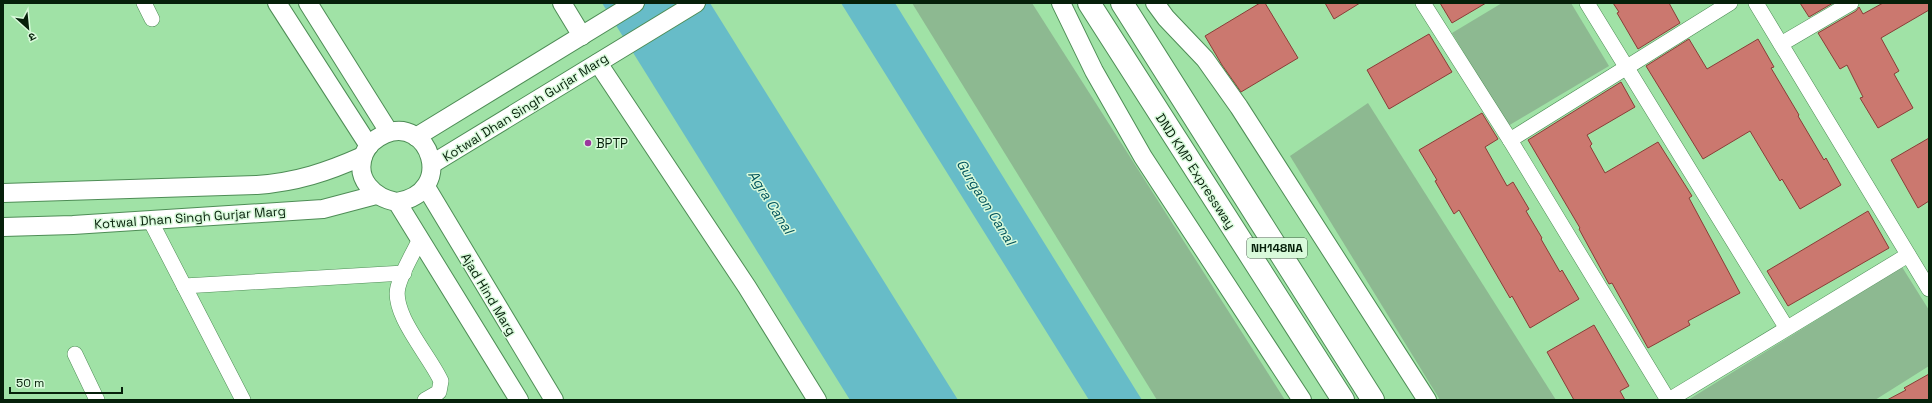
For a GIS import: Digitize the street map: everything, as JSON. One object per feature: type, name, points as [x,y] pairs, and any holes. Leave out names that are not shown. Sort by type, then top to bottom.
[{"type":"highway","name":"DND KMP Expressway","points":[[1089,3],[1156,110],[1343,400]]},
{"type":"highway","name":"DND KMP Expressway","points":[[1122,3],[1373,400]]},
{"type":"street","points":[[144,3],[152,18]]},
{"type":"street","points":[[278,3],[366,151]]},
{"type":"street","points":[[308,3],[389,132]]},
{"type":"street","points":[[562,3],[582,36]]},
{"type":"street","points":[[416,137],[635,3]]},
{"type":"street","name":"Kotwal Dhan Singh Gurjar Marg","points":[[432,164],[696,3]]},
{"type":"street","points":[[1061,3],[1094,71],[1143,157],[1302,400]]},
{"type":"street","points":[[1155,3],[1166,18],[1205,59],[1239,107],[1427,400]]},
{"type":"street","points":[[1423,3],[1510,140],[1668,400],[1908,255]]},
{"type":"street","points":[[1587,3],[1786,328]]},
{"type":"street","points":[[1510,140],[1626,66],[1730,3]]},
{"type":"street","points":[[1756,3],[1929,289]]},
{"type":"street","points":[[1781,44],[1851,3]]},
{"type":"street","points":[[598,63],[746,287],[818,400]]},
{"type":"street","points":[[389,132],[401,132],[416,137],[423,142],[429,152],[432,164],[431,176],[426,187],[418,195],[408,200],[397,202],[386,200],[376,195],[368,187],[363,177],[362,166],[366,151],[378,137],[389,132]]},
{"type":"street","name":"Kotwal Dhan Singh Gurjar Marg","points":[[3,193],[285,183],[329,171],[366,151]]},
{"type":"street","name":"Ajad Hind Marg","points":[[426,187],[520,346],[554,400]]},
{"type":"street","name":"Kotwal Dhan Singh Gurjar Marg","points":[[3,227],[150,220],[323,209],[376,195]]},
{"type":"street","points":[[397,202],[519,400]]},
{"type":"street","points":[[150,220],[243,400]]},
{"type":"street","points":[[420,239],[398,286],[397,295],[399,307],[441,381],[439,392],[426,400]]},
{"type":"street","points":[[184,286],[404,273]]},
{"type":"street","points":[[495,361],[520,346]]},
{"type":"street","points":[[75,354],[97,400]]},
{"type":"green space","points":[[912,3],[1032,3],[1285,400],[1157,400]]},
{"type":"green space","points":[[1502,3],[1571,3],[1609,66],[1508,126],[1452,33]]},
{"type":"green space","points":[[1368,103],[1556,400],[1440,400],[1290,156]]},
{"type":"green space","points":[[1902,267],[1929,310],[1929,366],[1875,400],[1688,400]]},
{"type":"water","name":"Agra Canal","points":[[602,3],[710,3],[958,400],[850,400]]},
{"type":"water","name":"Gurgaon Canal","points":[[841,3],[895,3],[1142,400],[1089,400]]},
{"type":"building","points":[[1260,3],[1265,3],[1298,58],[1241,92],[1222,65],[1205,36]]},
{"type":"building","points":[[1325,3],[1360,3],[1334,19]]},
{"type":"building","points":[[1440,3],[1486,3],[1452,23]]},
{"type":"building","points":[[1613,3],[1669,3],[1680,23],[1638,49],[1617,13],[1619,12]]},
{"type":"building","points":[[1800,3],[1833,3],[1809,17]]},
{"type":"building","points":[[1883,3],[1929,3],[1929,10],[1881,38],[1899,71],[1894,74],[1913,108],[1878,128],[1860,98],[1863,97],[1847,65],[1840,69],[1818,33],[1856,11],[1859,7],[1863,14]]},
{"type":"building","points":[[1429,34],[1452,72],[1389,109],[1367,70]]},
{"type":"building","points":[[1689,39],[1707,69],[1758,39],[1774,67],[1771,68],[1799,115],[1798,116],[1824,160],[1826,158],[1841,185],[1800,209],[1782,179],[1780,181],[1750,131],[1703,159],[1646,66]]},
{"type":"building","points":[[1621,82],[1635,107],[1587,135],[1592,144],[1590,146],[1605,173],[1658,142],[1692,196],[1689,198],[1740,293],[1688,321],[1690,325],[1648,348],[1612,283],[1609,284],[1579,229],[1580,228],[1528,140]]},
{"type":"building","points":[[1482,113],[1498,139],[1485,147],[1507,186],[1513,182],[1529,209],[1526,211],[1542,238],[1541,239],[1560,272],[1562,270],[1579,299],[1530,328],[1512,296],[1510,298],[1459,210],[1454,214],[1435,181],[1437,180],[1419,150]]},
{"type":"building","points":[[1929,138],[1929,201],[1918,208],[1891,160]]},
{"type":"building","points":[[1868,211],[1889,248],[1788,306],[1767,271]]},
{"type":"building","points":[[1594,325],[1629,386],[1620,391],[1625,400],[1574,400],[1547,352]]},
{"type":"building","points":[[1929,374],[1929,400],[1887,400],[1906,390],[1904,388]]},
{"type":"place","name":"BPTP","points":[[588,143]]}]
